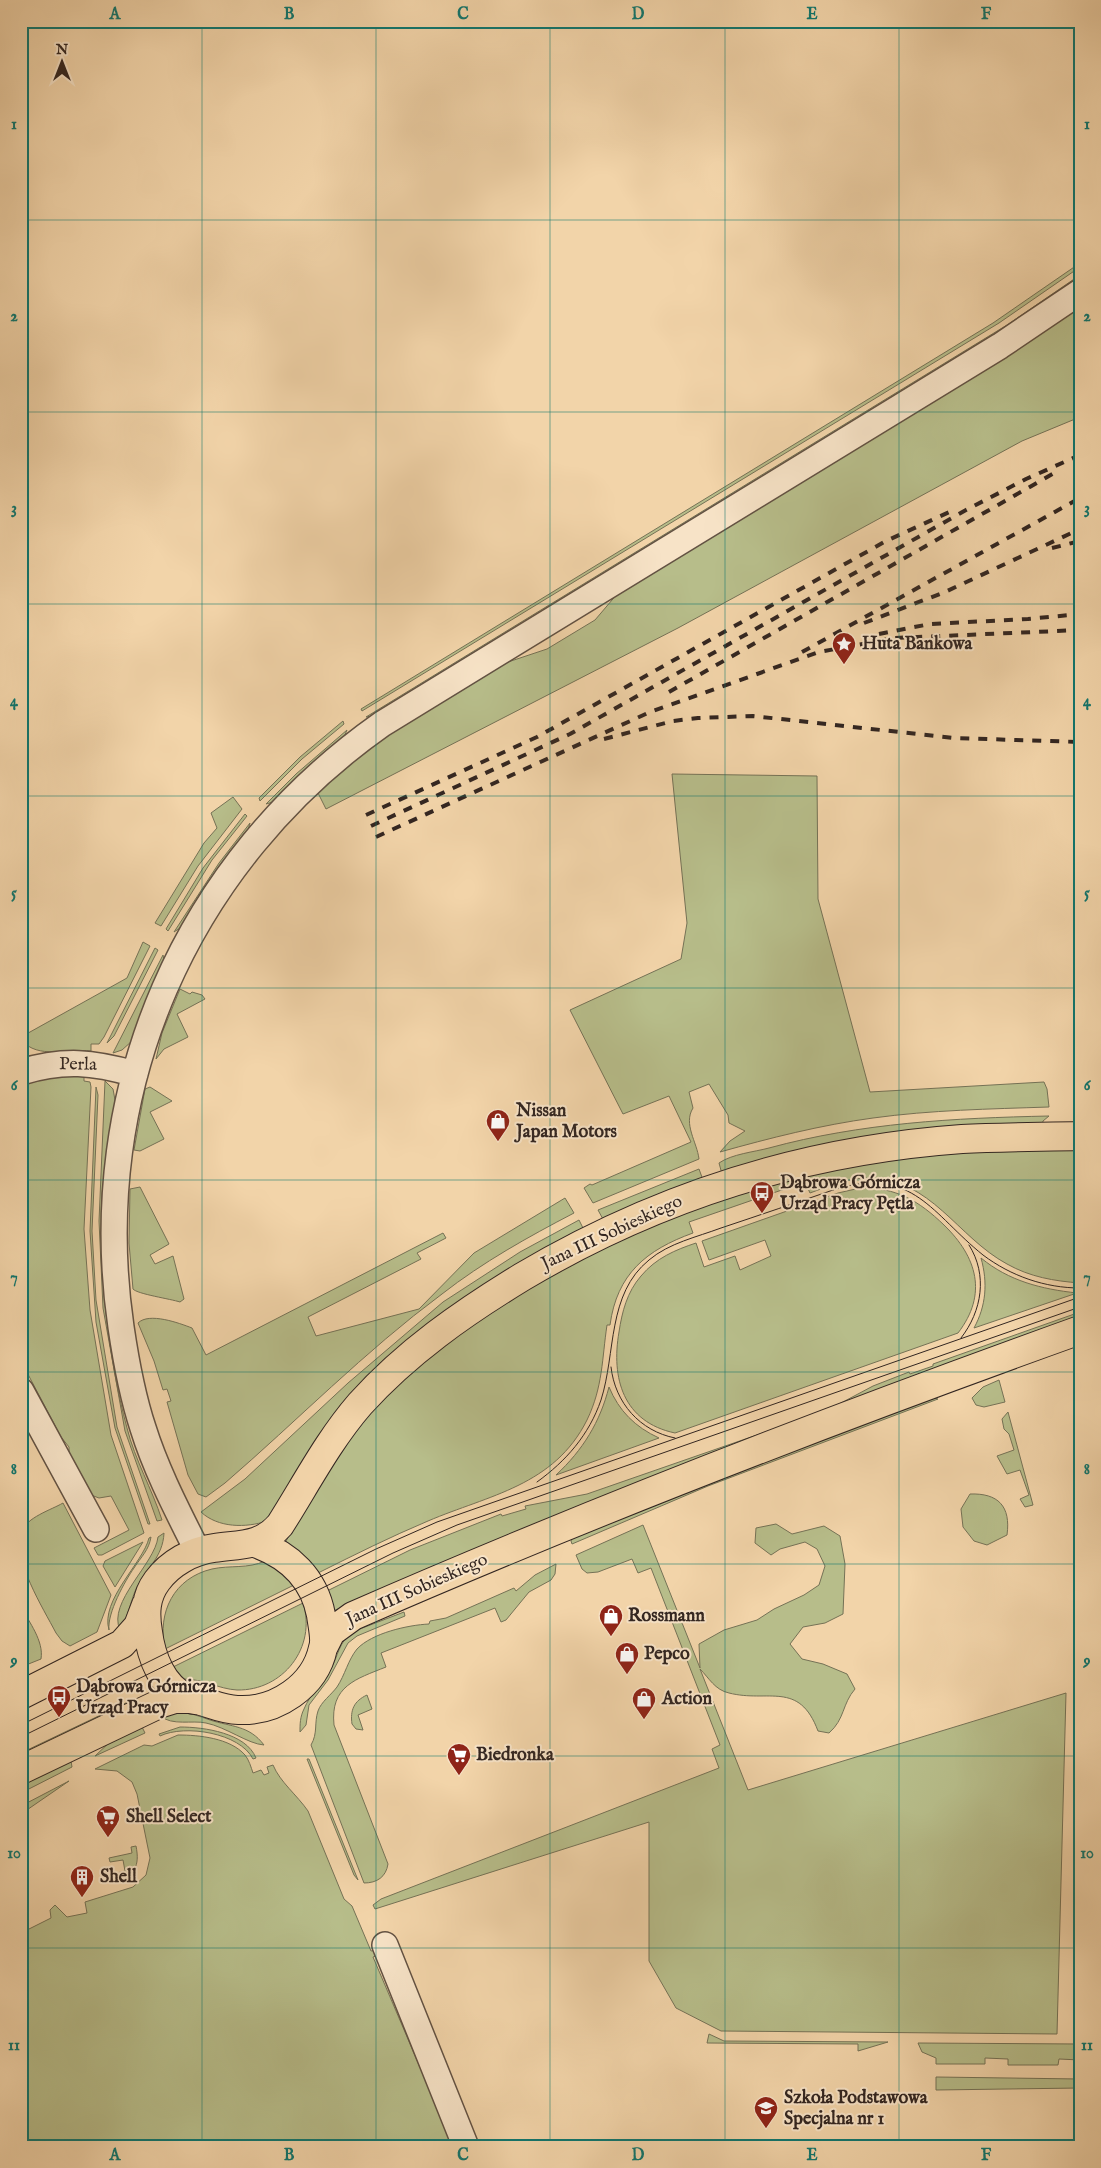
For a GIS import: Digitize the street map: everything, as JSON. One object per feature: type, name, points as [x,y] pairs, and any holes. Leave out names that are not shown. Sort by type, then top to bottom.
[{"type":"main road","name":"Jana III Sobieskiego","points":[[255,1543],[271,1534],[280,1525],[340,1430],[366,1398],[403,1361],[442,1329],[492,1296],[598,1236],[648,1213],[708,1190],[780,1168],[834,1156],[889,1147],[963,1139],[1080,1136]]},
{"type":"main road","name":"Jana III Sobieskiego","points":[[324,1646],[336,1627],[353,1616],[504,1552],[713,1468],[1080,1330]]},
{"type":"main road","points":[[21,1695],[122,1644],[138,1626],[152,1589],[164,1574],[177,1562],[198,1552],[255,1543],[285,1557],[300,1571],[318,1600],[324,1646],[316,1666],[303,1685],[285,1699],[270,1706],[237,1710],[187,1699],[175,1699],[159,1704],[21,1770]]},
{"type":"main road","points":[[146,1606],[154,1659],[168,1681],[187,1699]]},
{"type":"street","points":[[198,1552],[159,1470],[142,1427],[129,1374],[119,1310],[114,1256],[114,1196],[122,1130],[147,1032],[166,983],[208,904],[233,868],[298,792],[366,735],[413,704],[992,351],[1080,292]]},
{"type":"street","name":"Perla","points":[[21,1072],[71,1062],[99,1064],[135,1074]]},
{"type":"street","points":[[21,1391],[96,1529]]},
{"type":"street","points":[[385,1945],[466,2147]]},
{"type":"green space","points":[[1080,263],[1080,267],[999,323],[362,711],[361,709],[993,323]]},
{"type":"green space","points":[[1080,275],[1080,278],[1026,316],[373,716],[366,717],[1007,325]]},
{"type":"green space","points":[[1080,306],[1080,417],[1022,441],[678,628],[326,809],[317,791],[382,738],[505,663],[547,649],[595,620],[618,593]]},
{"type":"green space","points":[[343,721],[344,724],[302,759],[260,801],[259,798],[300,757]]},
{"type":"green space","points":[[347,730],[344,737],[306,769],[273,802],[266,804],[296,774]]},
{"type":"green space","points":[[672,774],[817,776],[818,899],[870,1092],[1044,1082],[1047,1089],[1049,1107],[983,1109],[873,1118],[796,1132],[720,1152],[730,1141],[745,1131],[729,1123],[728,1115],[709,1084],[689,1092],[693,1108],[689,1120],[690,1127],[699,1159],[593,1203],[584,1188],[590,1184],[592,1185],[691,1142],[669,1096],[623,1114],[570,1010],[681,959],[687,923]]},
{"type":"green space","points":[[233,797],[242,809],[198,866],[161,926],[155,923],[204,843],[217,828],[211,813]]},
{"type":"green space","points":[[245,814],[247,816],[212,860],[168,931],[166,929],[203,868]]},
{"type":"green space","points":[[250,823],[248,830],[222,864],[180,928],[174,932],[219,863]]},
{"type":"green space","points":[[143,942],[150,946],[104,1037],[99,1044],[91,1044],[91,1051],[54,1052],[36,1050],[21,1040],[21,1037],[127,978]]},
{"type":"green space","points":[[155,948],[158,950],[114,1036],[107,1043]]},
{"type":"green space","points":[[163,955],[164,960],[132,1041],[122,1050],[113,1053]]},
{"type":"green space","points":[[180,989],[190,994],[192,992],[202,995],[205,999],[177,1014],[188,1037],[164,1049],[156,1059],[162,1033]]},
{"type":"green space","points":[[84,1075],[84,1081],[90,1082],[91,1087],[84,1229],[90,1310],[111,1435],[144,1533],[102,1555],[98,1555],[94,1548],[129,1530],[111,1496],[99,1498],[91,1495],[69,1455],[69,1447],[61,1437],[21,1361],[21,1083],[52,1076]]},
{"type":"green space","points":[[105,1081],[113,1089],[115,1100],[102,1194],[103,1282],[106,1312],[120,1401],[134,1452],[162,1520],[157,1521],[125,1431],[103,1308],[99,1221]]},
{"type":"green space","points":[[96,1087],[98,1095],[92,1231],[96,1300],[117,1427],[150,1524],[148,1524],[115,1428],[96,1322],[90,1231]]},
{"type":"green space","points":[[150,1087],[172,1101],[150,1112],[164,1139],[140,1151],[134,1150],[145,1089]]},
{"type":"green space","points":[[1049,1116],[1043,1121],[1042,1126],[722,1174],[719,1163],[737,1155],[873,1127],[943,1120]]},
{"type":"green space","points":[[1080,1148],[1080,1283],[1042,1278],[1007,1264],[989,1253],[926,1198],[909,1188],[890,1181],[868,1178],[853,1179],[810,1193],[805,1182],[689,1222],[693,1233],[661,1247],[636,1266],[619,1292],[610,1325],[607,1325],[599,1384],[587,1420],[573,1442],[557,1460],[538,1474],[496,1495],[400,1533],[318,1573],[285,1543],[318,1482],[369,1412],[437,1348],[540,1279],[678,1213],[817,1171],[954,1151]]},
{"type":"green space","points":[[699,1169],[703,1180],[604,1221],[598,1210]]},
{"type":"green space","points":[[140,1187],[169,1244],[150,1255],[155,1264],[173,1256],[184,1299],[180,1302],[147,1295],[133,1289],[129,1243],[130,1189]]},
{"type":"green space","points":[[860,1188],[885,1190],[916,1202],[944,1225],[964,1250],[975,1276],[975,1290],[973,1304],[958,1333],[675,1433],[657,1427],[643,1419],[624,1396],[619,1381],[617,1349],[620,1325],[626,1302],[636,1282],[647,1270],[666,1255],[696,1243],[704,1267],[735,1256],[740,1270],[771,1256],[765,1240],[709,1260],[702,1241],[838,1193]]},
{"type":"green space","points":[[565,1198],[574,1213],[506,1250],[458,1282],[358,1363],[225,1483],[206,1497],[198,1494],[188,1475],[167,1402],[171,1401],[167,1389],[163,1390],[154,1361],[138,1323],[149,1318],[156,1318],[192,1328],[206,1355],[443,1233],[446,1238],[417,1253],[421,1259],[308,1317],[316,1336],[419,1309],[474,1253]]},
{"type":"green space","points":[[579,1220],[584,1230],[455,1306],[267,1521],[250,1525],[224,1524],[201,1512],[245,1479],[348,1383],[443,1302],[520,1252]]},
{"type":"green space","points":[[981,1258],[1003,1273],[1026,1283],[1077,1293],[974,1328],[985,1294],[985,1276]]},
{"type":"green space","points":[[1080,1312],[1080,1319],[451,1562],[333,1611],[327,1591],[410,1550],[501,1514],[502,1516],[526,1509],[525,1506],[587,1494],[826,1411],[873,1386]]},
{"type":"green space","points":[[999,1380],[1005,1402],[984,1407],[976,1405],[972,1398],[983,1387]]},
{"type":"green space","points":[[609,1387],[623,1411],[642,1429],[659,1438],[556,1475],[574,1456],[589,1435],[601,1412]]},
{"type":"green space","points":[[934,1398],[938,1399],[708,1486],[572,1544],[573,1536],[706,1482]]},
{"type":"green space","points":[[1008,1412],[1033,1505],[1025,1507],[1020,1499],[1029,1495],[1020,1470],[1007,1474],[997,1456],[1014,1450],[1009,1434],[1004,1429],[1002,1419]]},
{"type":"green space","points":[[970,1494],[988,1496],[1000,1503],[1007,1516],[1007,1535],[987,1545],[974,1541],[963,1527],[961,1509]]},
{"type":"green space","points":[[63,1503],[111,1595],[97,1632],[70,1646],[62,1641],[56,1633],[30,1583],[21,1556],[19,1543],[21,1532],[28,1522]]},
{"type":"green space","points":[[776,1524],[792,1534],[824,1526],[840,1536],[845,1564],[843,1614],[825,1623],[803,1627],[790,1644],[802,1659],[823,1664],[847,1674],[855,1689],[841,1717],[829,1733],[818,1731],[810,1715],[802,1705],[792,1699],[729,1693],[716,1686],[700,1669],[748,1790],[1066,1693],[1057,2034],[721,2031],[676,2008],[649,1961],[649,1822],[375,1909],[373,1905],[381,1899],[719,1768],[712,1749],[720,1745],[651,1568],[638,1573],[632,1559],[598,1572],[587,1573],[582,1569],[576,1555],[643,1525],[700,1668],[699,1644],[724,1630],[757,1620],[819,1585],[825,1566],[817,1549],[805,1542],[780,1549],[771,1555],[755,1543],[756,1528]]},
{"type":"green space","points":[[164,1533],[161,1549],[136,1589],[120,1630],[118,1619],[120,1607],[155,1548],[158,1537]]},
{"type":"green space","points":[[151,1537],[147,1550],[130,1574],[117,1598],[109,1623],[109,1630],[108,1618],[116,1594]]},
{"type":"green space","points":[[143,1542],[115,1587],[103,1566],[105,1561]]},
{"type":"green space","points":[[265,1561],[281,1572],[294,1585],[165,1649],[163,1635],[166,1610],[178,1589],[188,1580],[212,1569],[246,1566]]},
{"type":"green space","points":[[556,1564],[555,1574],[551,1580],[529,1592],[506,1620],[501,1622],[495,1608],[381,1653],[386,1667],[355,1680],[347,1686],[336,1701],[334,1725],[388,1864],[383,1876],[373,1882],[364,1883],[311,1745],[319,1708],[337,1687],[357,1649],[372,1638],[411,1626],[429,1624],[430,1621],[446,1618],[514,1588],[516,1591],[535,1575]]},
{"type":"green space","points":[[303,1603],[306,1619],[305,1635],[300,1650],[282,1675],[269,1683],[254,1688],[230,1689],[184,1679],[173,1667]]},
{"type":"green space","points":[[21,1607],[38,1639],[41,1659],[21,1667]]},
{"type":"green space","points":[[404,1612],[405,1616],[357,1636],[348,1643],[328,1680],[309,1705],[306,1725],[300,1732],[301,1718],[307,1704],[331,1669],[341,1645],[348,1636],[352,1632]]},
{"type":"green space","points":[[367,1695],[372,1709],[358,1715],[363,1730],[356,1729],[352,1724],[352,1710],[359,1700]]},
{"type":"green space","points":[[130,1701],[132,1705],[21,1758],[21,1753]]},
{"type":"green space","points":[[179,1712],[246,1730],[258,1738],[264,1745],[251,1742],[214,1725],[201,1722],[170,1721],[161,1716]]},
{"type":"green space","points":[[141,1725],[145,1733],[95,1756],[112,1740]]},
{"type":"green space","points":[[180,1727],[212,1730],[234,1737],[251,1749],[256,1758],[253,1759],[246,1750],[236,1743],[211,1733],[183,1731],[171,1732],[160,1736],[159,1734]]},
{"type":"green space","points":[[178,1735],[223,1741],[239,1749],[249,1761],[253,1773],[261,1770],[264,1775],[269,1773],[267,1767],[273,1765],[280,1777],[304,1805],[344,1899],[352,1906],[371,1951],[376,1950],[382,1954],[373,1957],[454,2147],[21,2147],[21,1933],[51,1918],[50,1910],[55,1905],[67,1917],[87,1913],[85,1902],[133,1887],[146,1875],[150,1858],[137,1794],[132,1782],[117,1771],[95,1769],[144,1745],[152,1746]]},
{"type":"green space","points":[[307,1759],[309,1759],[358,1880],[354,1875]]},
{"type":"green space","points":[[71,1761],[72,1767],[21,1793],[21,1783]]},
{"type":"green space","points":[[69,1781],[21,1814],[23,1805]]},
{"type":"green space","points":[[136,1846],[137,1859],[134,1869],[127,1876],[114,1881],[113,1874],[125,1871],[123,1860],[110,1862],[109,1858],[132,1853],[131,1847]]},
{"type":"green space","points":[[709,2034],[724,2041],[888,2042],[858,2051],[858,2044],[707,2043]]},
{"type":"green space","points":[[918,2043],[1080,2044],[1080,2060],[1059,2059],[1058,2065],[1008,2065],[1008,2059],[985,2058],[985,2064],[936,2064],[936,2058],[922,2052]]},
{"type":"green space","points":[[936,2077],[1080,2079],[1080,2088],[936,2090]]},
{"type":"tram line","points":[[537,1482],[567,1456],[583,1436],[596,1413],[606,1382],[619,1307],[635,1274],[649,1260],[665,1249],[693,1238],[836,1189],[862,1184],[884,1184],[903,1189],[919,1198],[983,1255],[1005,1269],[1041,1283],[1080,1288]]},
{"type":"tram line","points":[[961,1338],[974,1316],[980,1293],[979,1268],[969,1245]]},
{"type":"tram line","points":[[21,1725],[376,1549],[437,1522],[1080,1297]]},
{"type":"tram line","points":[[21,1737],[393,1553],[457,1525],[1080,1307]]},
{"type":"tram line","points":[[611,1367],[613,1380],[618,1392],[631,1413],[651,1429],[675,1438]]},
{"type":"railway","points":[[371,826],[570,734],[966,510],[1026,479],[1080,455]]},
{"type":"railway","points":[[669,692],[1056,472]]},
{"type":"railway","points":[[802,652],[1080,498]]},
{"type":"railway","points":[[366,815],[537,737],[886,541],[956,509]]},
{"type":"railway","points":[[864,623],[945,592],[1080,529]]},
{"type":"railway","points":[[1052,548],[1080,541]]},
{"type":"railway","points":[[879,634],[930,624],[1028,619],[1080,614]]},
{"type":"railway","points":[[376,837],[650,712],[819,652],[895,638],[1080,630]]},
{"type":"railway","points":[[604,739],[673,721],[753,716],[954,738],[1080,742]]},
{"type":"place","name":"Huta Bankowa","points":[[844,665]]},
{"type":"place","name":"Nissan Japan Motors","points":[[498,1142]]},
{"type":"place","name":"Dąbrowa Górnicza Urząd Pracy Pętla","points":[[762,1214]]},
{"type":"place","name":"Rossmann","points":[[611,1637]]},
{"type":"place","name":"Pepco","points":[[627,1675]]},
{"type":"place","name":"Dąbrowa Górnicza Urząd Pracy","points":[[59,1718]]},
{"type":"place","name":"Action","points":[[644,1720]]},
{"type":"place","name":"Biedronka","points":[[459,1776]]},
{"type":"place","name":"Shell Select","points":[[108,1838]]},
{"type":"place","name":"Shell","points":[[82,1898]]},
{"type":"place","name":"Szkoła Podstawowa Specjalna nr 1","points":[[766,2129]]}]
